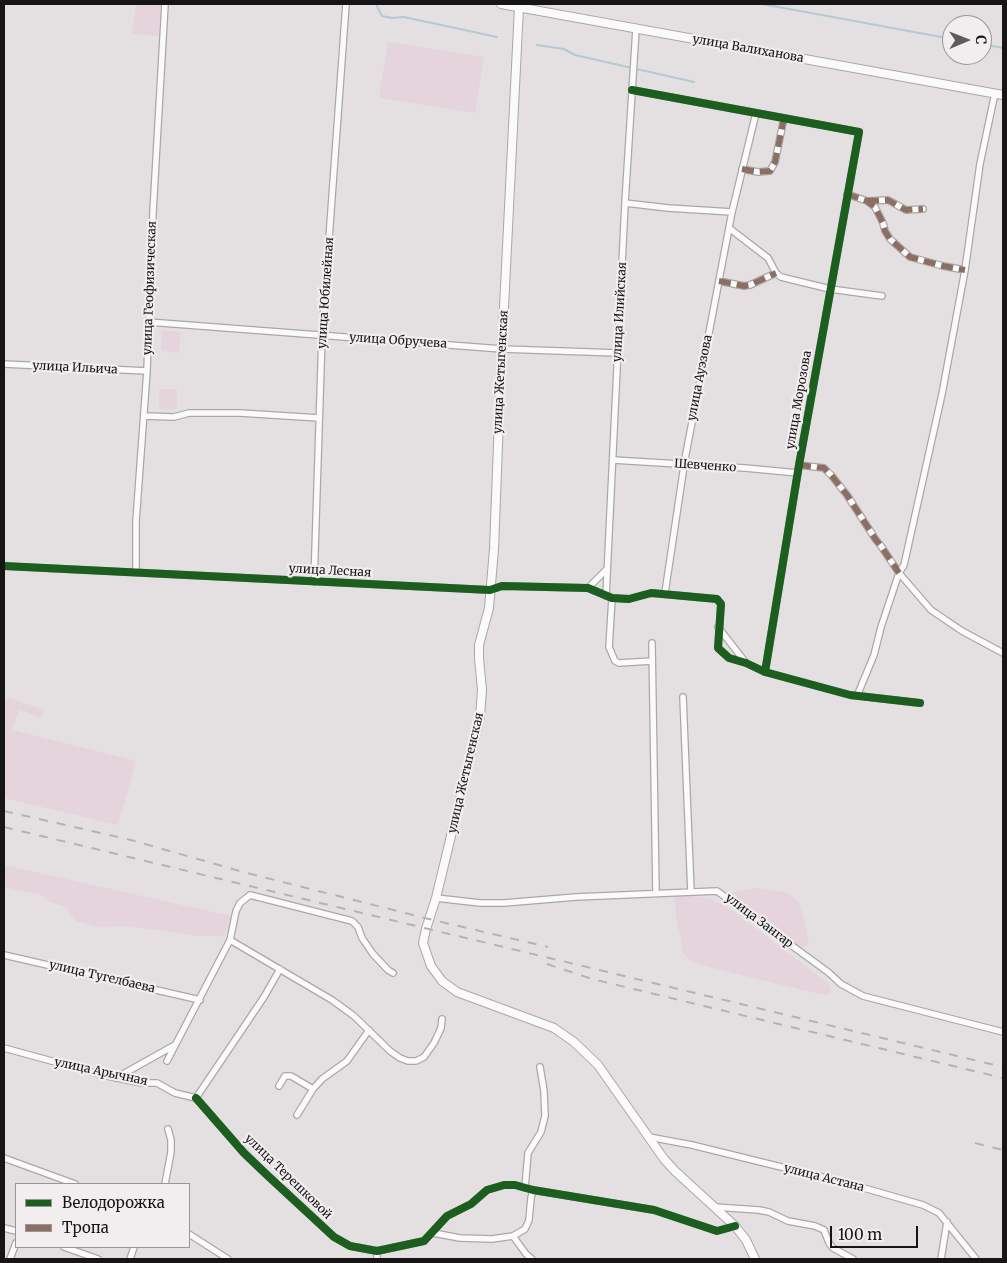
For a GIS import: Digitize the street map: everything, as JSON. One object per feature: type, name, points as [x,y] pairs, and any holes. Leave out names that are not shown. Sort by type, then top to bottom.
[{"type":"main road","name":"улица Валиханова","points":[[501,4],[999,94]]},
{"type":"main road","name":"улица Жетыгенская","points":[[519,8],[494,542],[489,608],[479,645],[478,658],[482,690],[480,716],[436,898],[423,943],[431,966],[442,980],[462,994],[554,1028],[574,1042],[598,1065],[675,1171],[735,1226],[746,1240],[755,1259]]},
{"type":"street","name":"улица Геофизическая","points":[[136,572],[136,521],[147,371],[152,212],[165,4]]},
{"type":"street","name":"улица Юбилейная","points":[[314,582],[322,335],[346,4]]},
{"type":"street","name":"улица Илийская","points":[[636,29],[606,570],[609,597],[609,647],[616,661],[652,661]]},
{"type":"street","points":[[632,90],[784,118],[776,162],[770,172],[742,169]]},
{"type":"street","points":[[857,696],[874,655],[899,573],[904,565],[940,404],[965,270],[980,164],[999,94]]},
{"type":"street","name":"улица Ауэзова","points":[[665,594],[684,464],[732,212],[756,113]]},
{"type":"street","name":"улица Морозова","points":[[765,672],[799,465],[859,132],[784,118]]},
{"type":"street","points":[[847,194],[868,201],[888,200],[906,210],[924,209]]},
{"type":"street","points":[[868,201],[879,214],[890,239],[910,256],[943,266],[965,270]]},
{"type":"street","points":[[625,203],[732,212]]},
{"type":"street","points":[[729,228],[768,258],[776,273],[781,277],[830,289],[882,296]]},
{"type":"street","points":[[719,281],[744,286],[776,273]]},
{"type":"street","name":"улица Обручева","points":[[148,322],[502,349],[618,353]]},
{"type":"street","name":"улица Ильича","points":[[4,364],[147,371]]},
{"type":"street","points":[[144,416],[174,417],[189,413],[240,413],[319,418]]},
{"type":"street","name":"Шевченко","points":[[613,460],[798,473]]},
{"type":"street","points":[[799,465],[824,468],[831,475],[847,495],[899,573],[931,610],[962,630],[1003,652]]},
{"type":"street","name":"улица Лесная","points":[[4,566],[490,590],[502,586],[588,588],[609,597],[629,599],[651,593],[665,594]]},
{"type":"street","points":[[588,588],[606,570]]},
{"type":"street","points":[[665,594],[719,600],[721,604],[718,648],[729,658],[746,663],[765,672],[857,696],[920,704]]},
{"type":"street","points":[[718,627],[746,663]]},
{"type":"street","points":[[652,643],[656,892]]},
{"type":"street","points":[[683,697],[690,892]]},
{"type":"street","name":"улица Зангар","points":[[436,898],[480,903],[504,903],[656,892],[717,890],[828,972],[841,984],[863,996],[1003,1032]]},
{"type":"street","points":[[167,1060],[230,940],[236,911],[240,903],[250,894],[352,921],[358,927],[362,938],[373,954],[393,973]]},
{"type":"street","points":[[230,940],[332,1000],[354,1016],[390,1051],[408,1061],[416,1061],[424,1057],[434,1043],[442,1019]]},
{"type":"street","name":"улица Тугелбаева","points":[[4,955],[200,1000]]},
{"type":"street","points":[[196,1098],[264,998],[280,969]]},
{"type":"street","points":[[297,1116],[313,1088],[347,1061],[369,1030]]},
{"type":"street","points":[[116,1078],[176,1044]]},
{"type":"street","name":"улица Арычная","points":[[4,1048],[116,1078],[142,1083],[157,1083],[175,1093],[196,1098]]},
{"type":"street","points":[[524,1188],[528,1152],[541,1132],[545,1116],[540,1066]]},
{"type":"street","points":[[279,1086],[285,1076],[291,1076],[313,1088]]},
{"type":"street","name":"улица Терешковой","points":[[196,1098],[244,1152],[334,1237],[350,1246],[377,1251]]},
{"type":"street","points":[[165,1183],[171,1152],[171,1140],[168,1129]]},
{"type":"street","name":"улица Астана","points":[[649,1137],[692,1145],[850,1184],[923,1205],[939,1212],[976,1259]]},
{"type":"street","points":[[4,1158],[72,1183]]},
{"type":"street","points":[[377,1259],[377,1251],[424,1241],[447,1216],[471,1204],[486,1190],[504,1185],[654,1210],[718,1231],[735,1226]]},
{"type":"street","points":[[433,1232],[455,1237],[492,1239],[513,1236],[525,1229],[529,1220],[531,1198],[534,1190]]},
{"type":"street","points":[[716,1207],[759,1210],[769,1212],[788,1221],[815,1226],[824,1230],[832,1248],[853,1259]]},
{"type":"street","points":[[941,1259],[947,1222]]},
{"type":"street","points":[[190,1235],[228,1259]]},
{"type":"street","points":[[513,1236],[532,1259]]},
{"type":"street","points":[[10,1259],[15,1246]]},
{"type":"street","points":[[77,1249],[98,1259]]},
{"type":"shaded area","points":[[136,4],[161,4],[159,36],[132,34]]},
{"type":"shaded area","points":[[388,42],[484,57],[475,113],[379,98]]},
{"type":"shaded area","points":[[162,330],[181,332],[179,353],[161,351]]},
{"type":"shaded area","points":[[159,389],[177,389],[177,409],[159,409]]},
{"type":"shaded area","points":[[7,697],[44,710],[43,715],[40,717],[19,710],[12,730],[136,761],[118,825],[4,798],[4,705]]},
{"type":"shaded area","points":[[4,865],[231,916],[225,936],[198,936],[121,926],[98,927],[75,921],[66,907],[49,902],[41,895],[4,887]]},
{"type":"shaded area","points":[[758,888],[784,892],[798,901],[805,922],[809,944],[802,948],[797,948],[727,893]]},
{"type":"shaded area","points":[[689,895],[710,899],[726,906],[828,983],[831,990],[829,994],[810,992],[701,965],[689,960],[683,953],[676,917],[675,896]]},
{"type":"waterway","points":[[376,4],[382,16],[392,18],[404,17],[497,37]]},
{"type":"waterway","points":[[762,4],[942,37]]},
{"type":"waterway","points":[[537,45],[564,49],[575,55],[694,82]]},
{"type":"waterway","points":[[992,46],[1003,48]]},
{"type":"railway","points":[[4,811],[131,840],[243,872],[548,947]]},
{"type":"railway","points":[[4,827],[1003,1067]]},
{"type":"railway","points":[[547,964],[592,979],[1003,1078]]},
{"type":"railway","points":[[975,1143],[1003,1150]]},
{"type":"marked path","points":[[742,169],[758,172],[770,171],[775,162],[784,118]]},
{"type":"marked path","points":[[847,194],[867,201],[875,207],[890,239],[910,257],[965,270]]},
{"type":"marked path","points":[[867,201],[888,200],[906,210],[923,209]]},
{"type":"marked path","points":[[719,281],[744,286],[776,273]]},
{"type":"marked path","points":[[799,465],[824,468],[831,475],[847,495],[899,573]]},
{"type":"cycle path","points":[[632,90],[859,132],[799,465],[765,672]]},
{"type":"cycle path","points":[[4,566],[490,590],[502,586],[588,588],[612,598],[629,599],[651,593],[717,599],[721,604],[718,648],[729,658],[746,663],[765,672],[850,695],[920,703]]},
{"type":"cycle path","points":[[196,1098],[244,1153],[334,1237],[350,1246],[377,1251],[424,1241],[447,1216],[471,1204],[487,1190],[504,1185],[515,1185],[533,1190],[654,1210],[717,1231],[735,1226]]}]
